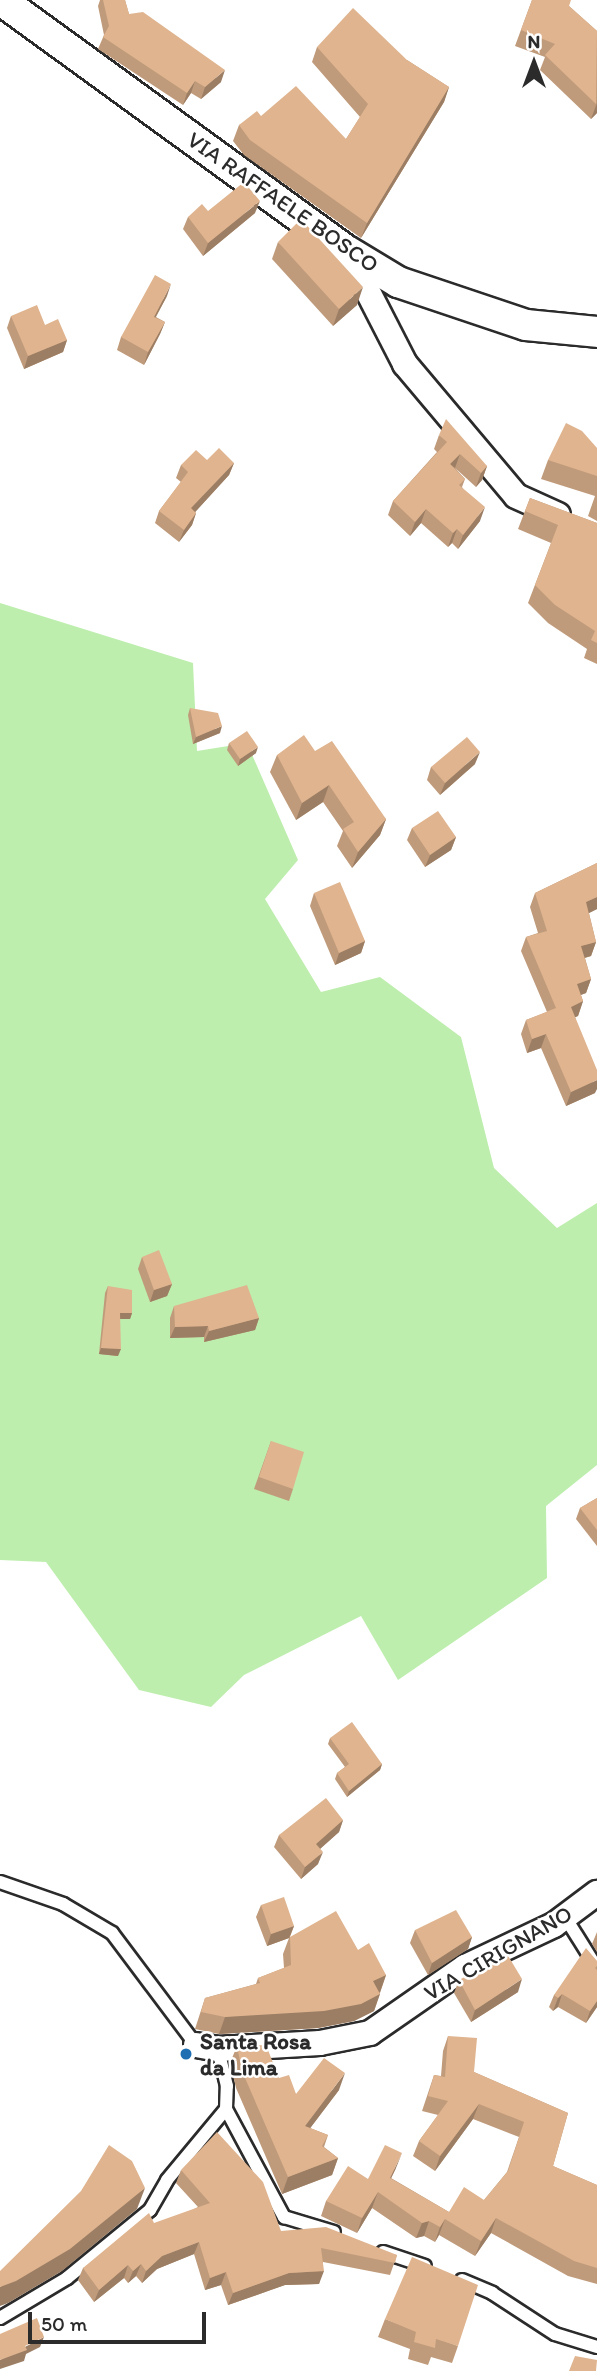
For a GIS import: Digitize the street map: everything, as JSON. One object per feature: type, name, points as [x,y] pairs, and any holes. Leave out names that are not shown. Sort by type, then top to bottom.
[{"type":"street","name":"VIA RAFFAELE BOSCO","points":[[1,0],[347,251],[398,282],[453,303],[526,325],[597,332]]},
{"type":"street","points":[[347,251],[405,364],[461,434],[516,496],[562,517]]},
{"type":"street","name":"VIA CIRIGNANO","points":[[207,2047],[320,2043],[370,2033],[465,1967],[565,1917],[597,1893]]},
{"type":"lane","points":[[0,1882],[63,1904],[111,1933],[207,2047],[227,2086],[226,2109],[284,2217],[345,2237]]},
{"type":"lane","points":[[565,1917],[597,1968]]},
{"type":"lane","points":[[0,2318],[67,2278],[150,2210],[167,2180],[226,2109]]},
{"type":"lane","points":[[368,2246],[492,2293],[555,2334],[597,2347]]},
{"type":"green space","points":[[0,603],[193,663],[197,751],[247,743],[298,860],[265,899],[321,992],[380,977],[461,1037],[494,1168],[557,1228],[597,1203],[597,1465],[546,1506],[547,1578],[398,1680],[361,1616],[244,1675],[211,1707],[139,1690],[46,1562],[0,1560]]},
{"type":"building","points":[[103,0],[125,0],[129,14],[143,12],[225,70],[205,87],[195,81],[187,93],[103,37],[109,26]]},
{"type":"building","points":[[532,0],[571,0],[569,6],[597,31],[596,104],[545,55],[555,44],[521,30]]},
{"type":"building","points":[[353,8],[407,60],[449,87],[367,223],[250,140],[239,125],[257,111],[261,116],[296,86],[346,139],[368,104],[317,47]]},
{"type":"building","points":[[244,182],[260,201],[208,243],[188,217],[202,204],[208,211]]},
{"type":"building","points":[[301,219],[363,287],[339,309],[278,242]]},
{"type":"building","points":[[155,275],[171,284],[154,317],[165,322],[148,352],[121,337]]},
{"type":"building","points":[[37,305],[45,325],[58,319],[67,340],[28,356],[11,316]]},
{"type":"building","points":[[446,419],[487,466],[481,473],[460,454],[450,464],[465,479],[459,485],[485,507],[463,535],[457,529],[453,533],[426,509],[415,522],[393,501],[447,442],[439,435]]},
{"type":"building","points":[[566,423],[582,431],[597,448],[597,476],[548,460]]},
{"type":"building","points":[[219,448],[234,463],[191,508],[196,513],[184,530],[159,511],[188,472],[181,465],[196,450],[207,460]]},
{"type":"building","points":[[530,498],[597,523],[597,643],[591,640],[595,631],[555,605],[535,585],[558,525],[525,511]]},
{"type":"building","points":[[190,708],[218,713],[222,726],[196,737]]},
{"type":"building","points":[[247,731],[258,747],[240,759],[229,743]]},
{"type":"building","points":[[304,735],[315,751],[332,741],[386,819],[358,852],[343,829],[354,822],[329,785],[302,803],[277,755]]},
{"type":"building","points":[[467,737],[480,752],[445,783],[431,767]]},
{"type":"building","points":[[438,811],[456,837],[430,855],[412,828]]},
{"type":"building","points":[[597,863],[597,897],[586,902],[596,942],[581,946],[591,979],[577,984],[583,1001],[571,1007],[597,1070],[597,1080],[571,1092],[546,1034],[532,1039],[526,1020],[556,1008],[526,937],[547,931],[535,893]]},
{"type":"building","points":[[340,882],[365,941],[339,953],[314,893]]},
{"type":"building","points":[[159,1250],[172,1284],[154,1290],[142,1257]]},
{"type":"building","points":[[247,1285],[259,1318],[209,1331],[208,1326],[175,1327],[174,1306]]},
{"type":"building","points":[[108,1286],[132,1290],[132,1313],[120,1313],[121,1349],[101,1348]]},
{"type":"building","points":[[271,1441],[304,1452],[293,1489],[259,1477]]},
{"type":"building","points":[[597,1498],[597,1530],[580,1508]]},
{"type":"building","points":[[352,1722],[382,1764],[349,1791],[337,1773],[349,1764],[330,1738]]},
{"type":"building","points":[[326,1798],[343,1820],[316,1844],[323,1852],[305,1867],[279,1835]]},
{"type":"building","points":[[284,1897],[294,1926],[271,1934],[261,1905]]},
{"type":"building","points":[[456,1910],[472,1937],[432,1963],[415,1930]]},
{"type":"building","points":[[336,1911],[358,1950],[369,1943],[386,1975],[373,1981],[380,1994],[361,2004],[324,2011],[225,2017],[201,2012],[205,1998],[260,1983],[258,1978],[291,1965],[290,1937]]},
{"type":"building","points":[[586,1948],[597,1961],[597,2001],[590,2011],[562,1994],[558,1998],[554,1995]]},
{"type":"building","points":[[507,1954],[522,1979],[475,2010],[459,1980]]},
{"type":"building","points":[[448,2036],[477,2038],[474,2072],[568,2113],[553,2166],[597,2185],[597,2268],[574,2261],[496,2218],[481,2241],[445,2219],[440,2227],[429,2221],[422,2223],[378,2192],[362,2218],[326,2201],[348,2166],[368,2179],[385,2145],[402,2153],[390,2178],[449,2212],[464,2187],[484,2200],[508,2171],[524,2122],[479,2104],[440,2156],[419,2141],[448,2101],[428,2096],[434,2075],[445,2077]]},
{"type":"building","points":[[266,2045],[279,2078],[289,2075],[296,2094],[324,2058],[345,2073],[305,2126],[328,2135],[322,2146],[338,2158],[288,2177],[242,2071],[237,2046]]},
{"type":"building","points":[[217,2132],[263,2182],[281,2231],[326,2227],[397,2255],[395,2263],[321,2248],[324,2271],[289,2273],[233,2293],[226,2272],[210,2278],[199,2242],[162,2256],[146,2271],[141,2264],[133,2271],[128,2265],[99,2290],[83,2268],[149,2213],[154,2223],[210,2203],[181,2170]]},
{"type":"building","points":[[109,2145],[132,2161],[145,2188],[70,2249],[16,2281],[0,2287],[0,2271],[81,2191]]},
{"type":"building","points":[[412,2257],[478,2285],[458,2346],[436,2339],[435,2348],[414,2342],[416,2332],[385,2319]]},
{"type":"building","points":[[37,2318],[44,2337],[25,2346],[27,2350],[0,2360],[0,2334]]},
{"type":"building","points":[[575,2356],[597,2360],[596,2371],[569,2371]]},
{"type":"place","name":"Santa Rosa da Lima","points":[[186,2054]]}]
